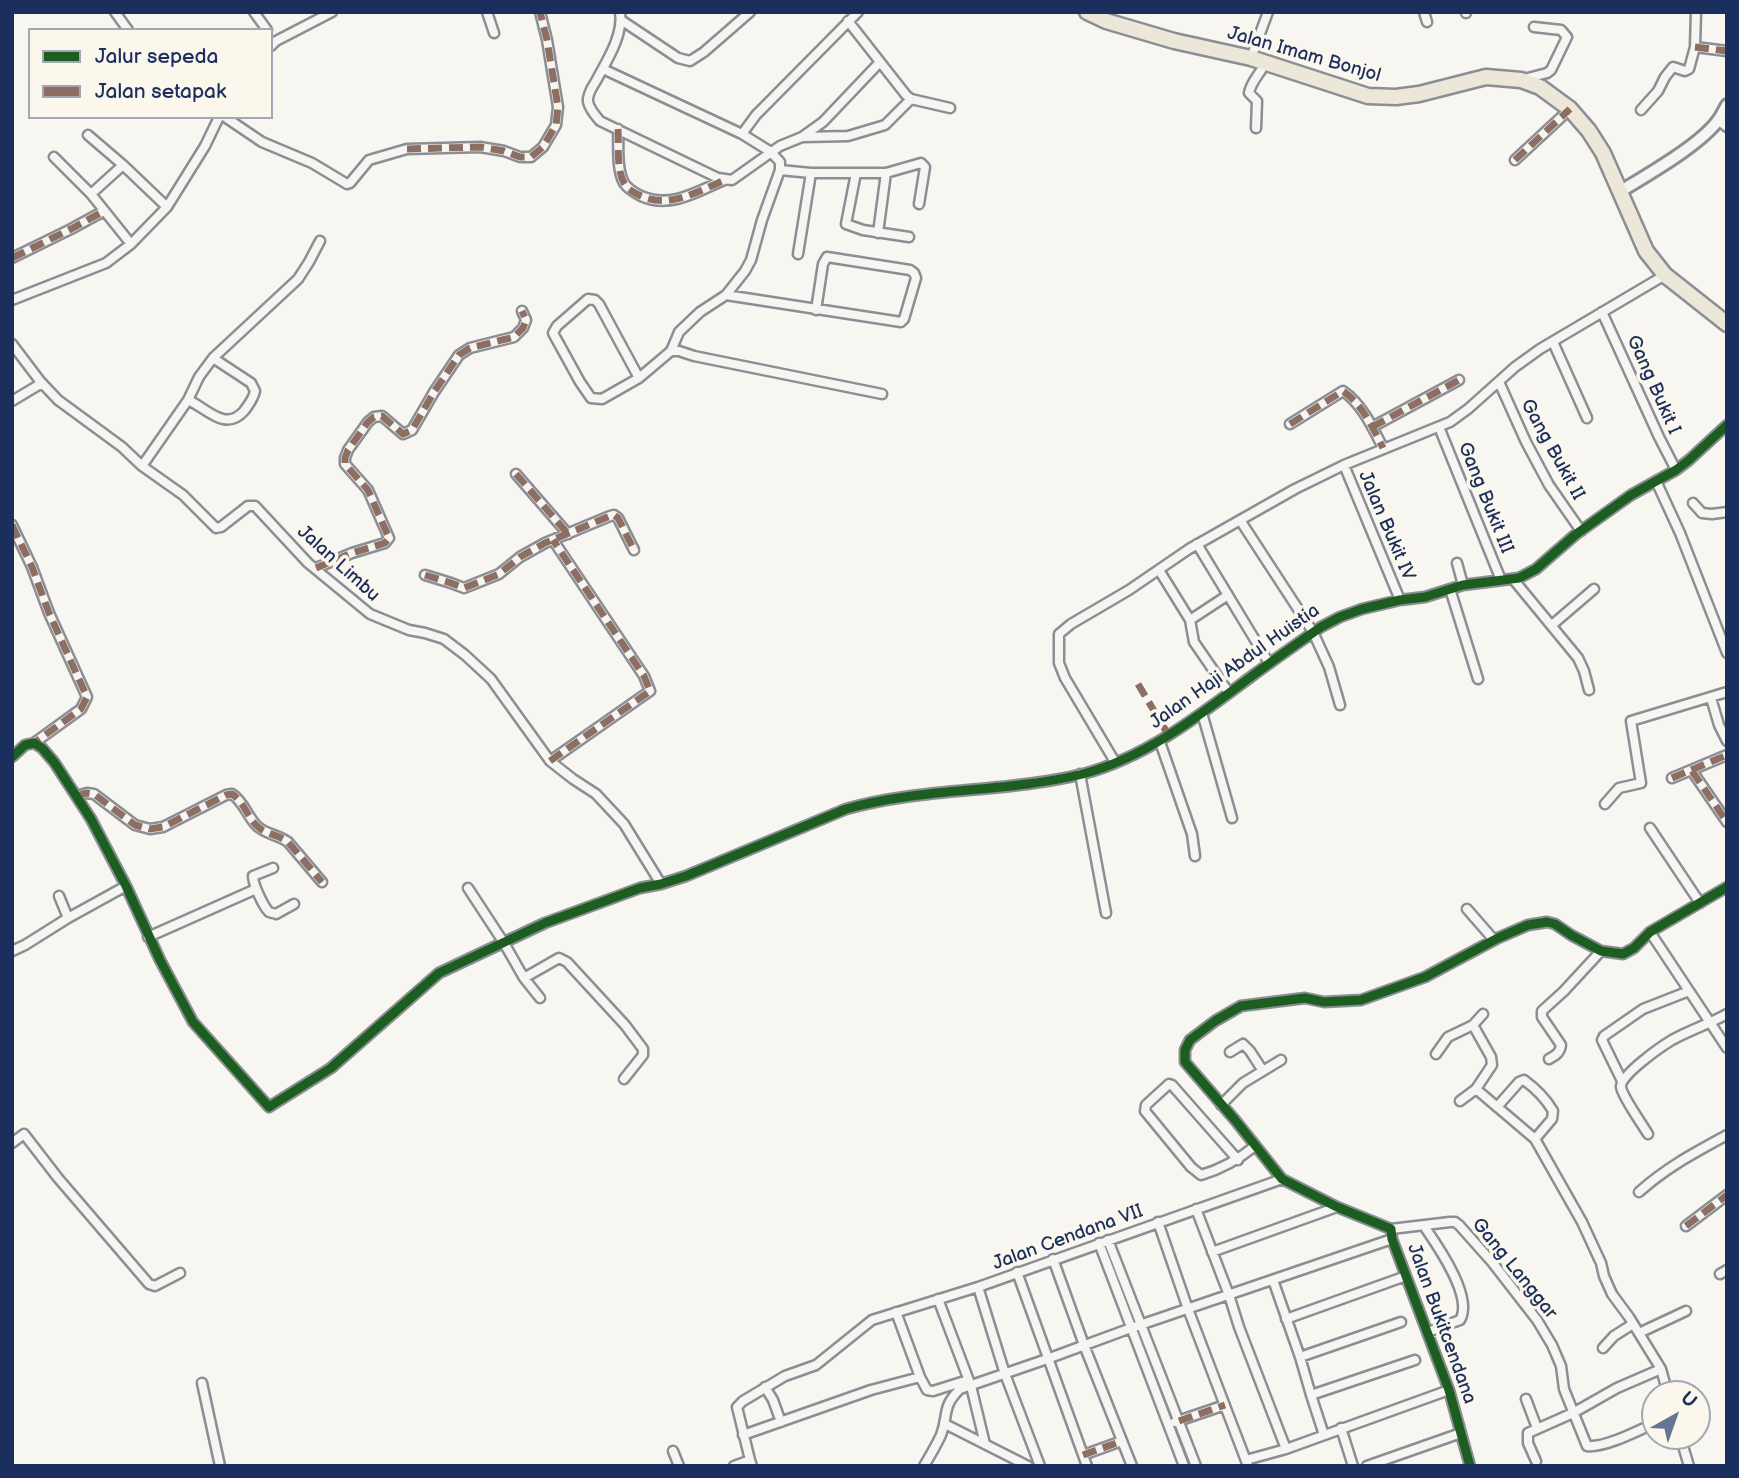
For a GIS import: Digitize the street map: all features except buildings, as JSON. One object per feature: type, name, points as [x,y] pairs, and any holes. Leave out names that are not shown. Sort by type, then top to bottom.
[{"type":"highway","name":"Jalan Imam Bonjol","points":[[1089,13],[1174,41],[1258,60],[1368,96],[1381,98],[1419,94],[1486,77],[1521,80],[1541,87],[1570,109],[1589,131],[1603,153],[1646,251],[1665,275],[1727,324]]},
{"type":"street","points":[[115,12],[127,28]]},
{"type":"street","points":[[254,12],[266,28]]},
{"type":"street","points":[[273,41],[332,12]]},
{"type":"street","points":[[487,12],[494,33]]},
{"type":"street","points":[[228,119],[262,142],[312,163],[345,183],[350,183],[369,160],[407,149],[480,147],[504,151],[520,158],[531,157],[543,147],[555,125],[558,107],[540,12]]},
{"type":"street","points":[[750,12],[690,61],[678,58],[620,16],[616,38],[587,99],[591,111],[600,121],[718,178],[732,180],[790,141],[802,137],[848,136],[885,125],[911,99]]},
{"type":"street","points":[[742,134],[756,115],[858,12]]},
{"type":"street","points":[[1256,128],[1257,102],[1249,93],[1268,12]]},
{"type":"street","points":[[1424,12],[1427,22]]},
{"type":"street","points":[[1641,110],[1658,91],[1673,67],[1687,71],[1695,47],[1696,12]]},
{"type":"street","points":[[848,21],[906,95],[911,99],[950,108]]},
{"type":"street","points":[[1521,80],[1551,70],[1567,37],[1558,29],[1534,27]]},
{"type":"street","points":[[1695,47],[1727,51]]},
{"type":"street","points":[[802,137],[822,122],[880,61]]},
{"type":"street","points":[[603,69],[742,134],[771,152],[780,162],[780,170],[745,271],[726,296],[700,312],[679,332],[671,351],[639,378],[602,399],[591,398],[553,334],[557,326],[588,299],[595,300],[639,378]]},
{"type":"street","points":[[1621,191],[1709,130],[1723,124],[1726,107]]},
{"type":"street","points":[[1515,160],[1570,109]]},
{"type":"street","points":[[12,300],[106,263],[131,244],[167,206],[205,146],[218,119]]},
{"type":"street","points":[[618,129],[620,172],[625,185],[633,192],[652,201],[670,201],[725,180]]},
{"type":"street","points":[[88,135],[167,206]]},
{"type":"street","points":[[54,158],[91,194],[131,244]]},
{"type":"street","points":[[780,170],[811,173],[886,173],[921,163],[925,167],[919,204]]},
{"type":"street","points":[[91,194],[123,165]]},
{"type":"street","points":[[798,254],[811,173]]},
{"type":"street","points":[[856,173],[846,224],[858,229],[909,237]]},
{"type":"street","points":[[878,233],[886,173]]},
{"type":"street","points":[[12,258],[104,211]]},
{"type":"street","points":[[142,466],[188,400],[212,358],[298,279],[320,241]]},
{"type":"street","points":[[726,296],[816,310],[901,322],[916,278],[910,270],[827,257],[823,264],[816,310]]},
{"type":"street","points":[[1115,762],[1065,678],[1059,663],[1059,634],[1197,544],[1294,489],[1382,448],[1450,422],[1515,368],[1553,342],[1665,275]]},
{"type":"street","points":[[316,568],[385,543],[389,538],[368,490],[345,464],[348,450],[368,422],[374,417],[382,416],[403,434],[411,430],[459,355],[470,348],[514,337],[523,328],[526,320],[522,311]]},
{"type":"street","name":"Gang Bukit I","points":[[1602,312],[1676,470]]},
{"type":"street","points":[[1553,342],[1587,418]]},
{"type":"street","name":"Jalan Limbu","points":[[12,344],[42,383],[68,408],[183,495],[216,528],[248,506],[255,506],[308,563],[370,614],[409,630],[444,639],[465,654],[491,679],[550,761],[596,794],[624,824],[661,884]]},
{"type":"street","points":[[671,351],[882,394]]},
{"type":"street","points":[[188,400],[221,420],[231,420],[238,417],[253,400],[256,391],[251,383],[212,358]]},
{"type":"street","points":[[1373,427],[1458,380]]},
{"type":"street","name":"Gang Bukit II","points":[[1499,382],[1549,485],[1581,531]]},
{"type":"street","points":[[12,401],[42,383]]},
{"type":"street","points":[[1290,424],[1343,391],[1351,397],[1373,427],[1382,448]]},
{"type":"street","name":"Jalan Haji Abdul Huistia","points":[[149,937],[193,1021],[269,1107],[331,1068],[439,973],[545,923],[640,888],[686,876],[846,809],[871,802],[1012,786],[1080,774],[1115,762],[1160,742],[1313,632],[1340,617],[1362,609],[1425,597],[1463,585],[1519,578],[1536,569],[1581,531],[1631,495],[1676,470],[1727,425]]},
{"type":"street","name":"Gang Bukit III","points":[[1439,427],[1501,580]]},
{"type":"street","name":"Jalan Bukit IV","points":[[1344,465],[1400,600]]},
{"type":"street","points":[[516,474],[568,534]]},
{"type":"street","points":[[1656,481],[1727,653]]},
{"type":"street","points":[[1693,503],[1702,513],[1727,512]]},
{"type":"street","points":[[425,575],[464,588],[499,574],[520,557],[553,540],[614,515],[634,550]]},
{"type":"street","points":[[1240,520],[1313,632],[1329,667],[1340,705]]},
{"type":"street","points":[[12,525],[87,697],[81,709],[12,757]]},
{"type":"street","points":[[550,761],[650,691],[644,676],[553,540]]},
{"type":"street","points":[[1197,544],[1269,663]]},
{"type":"street","points":[[1457,563],[1463,585]]},
{"type":"street","points":[[1159,570],[1189,620],[1194,642],[1229,693]]},
{"type":"street","points":[[1513,579],[1578,658],[1589,690]]},
{"type":"street","points":[[1450,589],[1478,679]]},
{"type":"street","points":[[1552,625],[1594,589]]},
{"type":"street","points":[[1189,620],[1228,596]]},
{"type":"street","points":[[1605,804],[1619,788],[1641,783],[1631,721],[1727,692]]},
{"type":"street","points":[[1711,698],[1727,741]]},
{"type":"street","points":[[1202,713],[1232,818]]},
{"type":"street","points":[[1160,742],[1192,834],[1195,856]]},
{"type":"street","points":[[34,743],[54,762],[91,819],[149,937],[256,889]]},
{"type":"street","points":[[1672,778],[1727,755]]},
{"type":"street","points":[[1692,771],[1727,821]]},
{"type":"street","points":[[1080,774],[1106,913]]},
{"type":"street","points":[[76,796],[94,794],[135,825],[150,830],[163,827],[226,794],[232,794],[240,800],[260,829],[288,842],[322,882]]},
{"type":"street","points":[[1650,828],[1700,903]]},
{"type":"street","points":[[273,868],[253,876],[252,880],[268,911],[273,914],[295,904]]},
{"type":"street","points":[[12,951],[126,886]]},
{"type":"street","points":[[1467,909],[1494,940],[1528,925],[1547,922],[1601,951],[1623,954],[1650,932],[1727,887]]},
{"type":"street","points":[[468,888],[524,978],[540,998]]},
{"type":"street","points":[[59,896],[68,918]]},
{"type":"street","points":[[1650,932],[1727,1048]]},
{"type":"street","name":"Jalan Bukitcendana","points":[[1470,1466],[1449,1390],[1392,1240],[1391,1229],[1337,1207],[1282,1179],[1184,1058],[1190,1040],[1241,1006],[1305,998],[1324,1002],[1361,1000],[1425,977],[1494,940]]},
{"type":"street","points":[[1549,1059],[1557,1055],[1561,1045],[1542,1017],[1542,1011],[1601,951]]},
{"type":"street","points":[[524,978],[559,958],[567,961],[643,1049],[640,1061],[624,1080]]},
{"type":"street","points":[[1648,1134],[1624,1095],[1622,1081],[1602,1040],[1604,1035],[1643,1009],[1689,990]]},
{"type":"street","points":[[1436,1054],[1448,1037],[1473,1025],[1483,1014]]},
{"type":"street","points":[[1622,1081],[1638,1065],[1672,1040],[1727,1014]]},
{"type":"street","points":[[1460,1101],[1476,1089],[1492,1065],[1491,1057],[1473,1025]]},
{"type":"street","points":[[1230,1052],[1243,1044],[1263,1071]]},
{"type":"street","points":[[1221,1105],[1243,1083],[1281,1060]]},
{"type":"street","points":[[1497,1107],[1519,1082],[1527,1082],[1553,1111],[1552,1119],[1535,1139]]},
{"type":"street","points":[[1238,1160],[1174,1086],[1169,1084],[1146,1105],[1144,1111],[1191,1167],[1201,1175],[1238,1160],[1255,1146]]},
{"type":"street","points":[[1476,1089],[1535,1139],[1586,1230],[1612,1294],[1661,1369],[1664,1380]]},
{"type":"street","points":[[12,1143],[24,1134],[149,1284],[155,1286],[180,1273]]},
{"type":"street","points":[[1639,1192],[1660,1173],[1727,1135]]},
{"type":"street","name":"Jalan Cendana VII","points":[[743,1435],[737,1407],[743,1401],[785,1376],[816,1365],[872,1320],[978,1287],[1282,1179]]},
{"type":"street","points":[[1686,1226],[1727,1195]]},
{"type":"street","points":[[1212,1252],[1337,1207]]},
{"type":"street","points":[[1196,1209],[1286,1449]]},
{"type":"street","name":"Gang Langgar","points":[[1391,1229],[1455,1222],[1492,1262],[1538,1320],[1552,1345],[1561,1366],[1564,1389],[1585,1443],[1590,1448],[1641,1429]]},
{"type":"street","points":[[1158,1223],[1247,1463],[1449,1390]]},
{"type":"street","points":[[1423,1226],[1449,1266],[1463,1309],[1460,1320],[1428,1332]]},
{"type":"street","points":[[897,1312],[920,1377],[927,1390],[933,1391],[1005,1374],[1131,1328],[1392,1240]]},
{"type":"street","points":[[1104,1242],[1142,1326],[1196,1466]]},
{"type":"street","points":[[1104,1242],[1131,1328],[1184,1466]]},
{"type":"street","points":[[1053,1259],[1132,1466]]},
{"type":"street","points":[[1017,1272],[1087,1466]]},
{"type":"street","points":[[1286,1319],[1406,1276]]},
{"type":"street","points":[[1273,1280],[1325,1435]]},
{"type":"street","points":[[978,1287],[1005,1374],[1040,1466]]},
{"type":"street","points":[[939,1299],[970,1383],[985,1444]]},
{"type":"street","points":[[1639,1333],[1686,1311]]},
{"type":"street","points":[[1300,1357],[1401,1322]]},
{"type":"street","points":[[1603,1348],[1614,1336],[1633,1324]]},
{"type":"street","points":[[1311,1395],[1415,1360]]},
{"type":"street","points":[[1536,1461],[1527,1435],[1617,1388],[1661,1369]]},
{"type":"street","points":[[734,1466],[751,1463],[743,1435],[871,1390],[920,1377]]},
{"type":"street","points":[[202,1383],[220,1466]]},
{"type":"street","points":[[939,1466],[926,1463],[945,1424],[946,1408],[951,1398],[970,1383]]},
{"type":"street","points":[[765,1387],[781,1422]]},
{"type":"street","points":[[1526,1399],[1537,1429]]},
{"type":"street","points":[[1168,1425],[1225,1405]]},
{"type":"street","points":[[945,1424],[1028,1466]]},
{"type":"street","points":[[1341,1428],[1353,1466]]},
{"type":"street","points":[[1367,1466],[1461,1433]]},
{"type":"street","points":[[1083,1455],[1122,1441]]},
{"type":"street","points":[[673,1451],[678,1466]]},
{"type":"marked path","points":[[407,149],[480,147],[520,157],[531,157],[543,147],[556,125],[558,107],[540,12]]},
{"type":"marked path","points":[[1695,47],[1727,51]]},
{"type":"marked path","points":[[1515,160],[1570,109]]},
{"type":"marked path","points":[[618,129],[621,177],[628,188],[641,196],[663,201],[673,200],[725,180]]},
{"type":"marked path","points":[[12,258],[104,211]]},
{"type":"marked path","points":[[316,568],[385,543],[389,538],[368,490],[345,464],[348,450],[368,422],[374,417],[382,416],[403,434],[412,430],[459,355],[470,348],[514,337],[523,328],[526,320],[522,311]]},
{"type":"marked path","points":[[1372,427],[1459,380]]},
{"type":"marked path","points":[[1290,424],[1343,391],[1361,409],[1383,448]]},
{"type":"marked path","points":[[516,474],[568,534]]},
{"type":"marked path","points":[[425,575],[464,588],[499,574],[520,557],[545,543],[614,515],[634,550]]},
{"type":"marked path","points":[[12,525],[87,697],[81,709],[34,743]]},
{"type":"marked path","points":[[550,761],[650,691],[644,676],[553,540]]},
{"type":"marked path","points":[[1138,684],[1169,736]]},
{"type":"marked path","points":[[1672,778],[1727,755]]},
{"type":"marked path","points":[[1692,771],[1727,822]]},
{"type":"marked path","points":[[76,796],[94,794],[135,825],[150,829],[163,827],[232,794],[257,826],[288,842],[322,882]]},
{"type":"marked path","points":[[1686,1226],[1727,1195]]},
{"type":"marked path","points":[[1179,1421],[1225,1405]]},
{"type":"marked path","points":[[1083,1455],[1122,1441]]},
{"type":"cycle path","points":[[12,757],[25,745],[34,743],[54,762],[91,819],[193,1022],[269,1107],[331,1068],[439,973],[545,923],[640,888],[686,876],[846,809],[905,797],[1054,780],[1107,767],[1172,733],[1321,627],[1340,617],[1362,609],[1425,597],[1463,585],[1519,578],[1536,569],[1575,535],[1631,495],[1676,470],[1727,425]]},
{"type":"cycle path","points":[[1470,1466],[1449,1390],[1392,1239],[1391,1229],[1337,1207],[1282,1179],[1185,1062],[1185,1050],[1190,1040],[1241,1006],[1305,998],[1324,1002],[1361,1000],[1425,977],[1528,925],[1547,922],[1555,924],[1601,951],[1623,954],[1634,948],[1650,932],[1727,887]]}]
